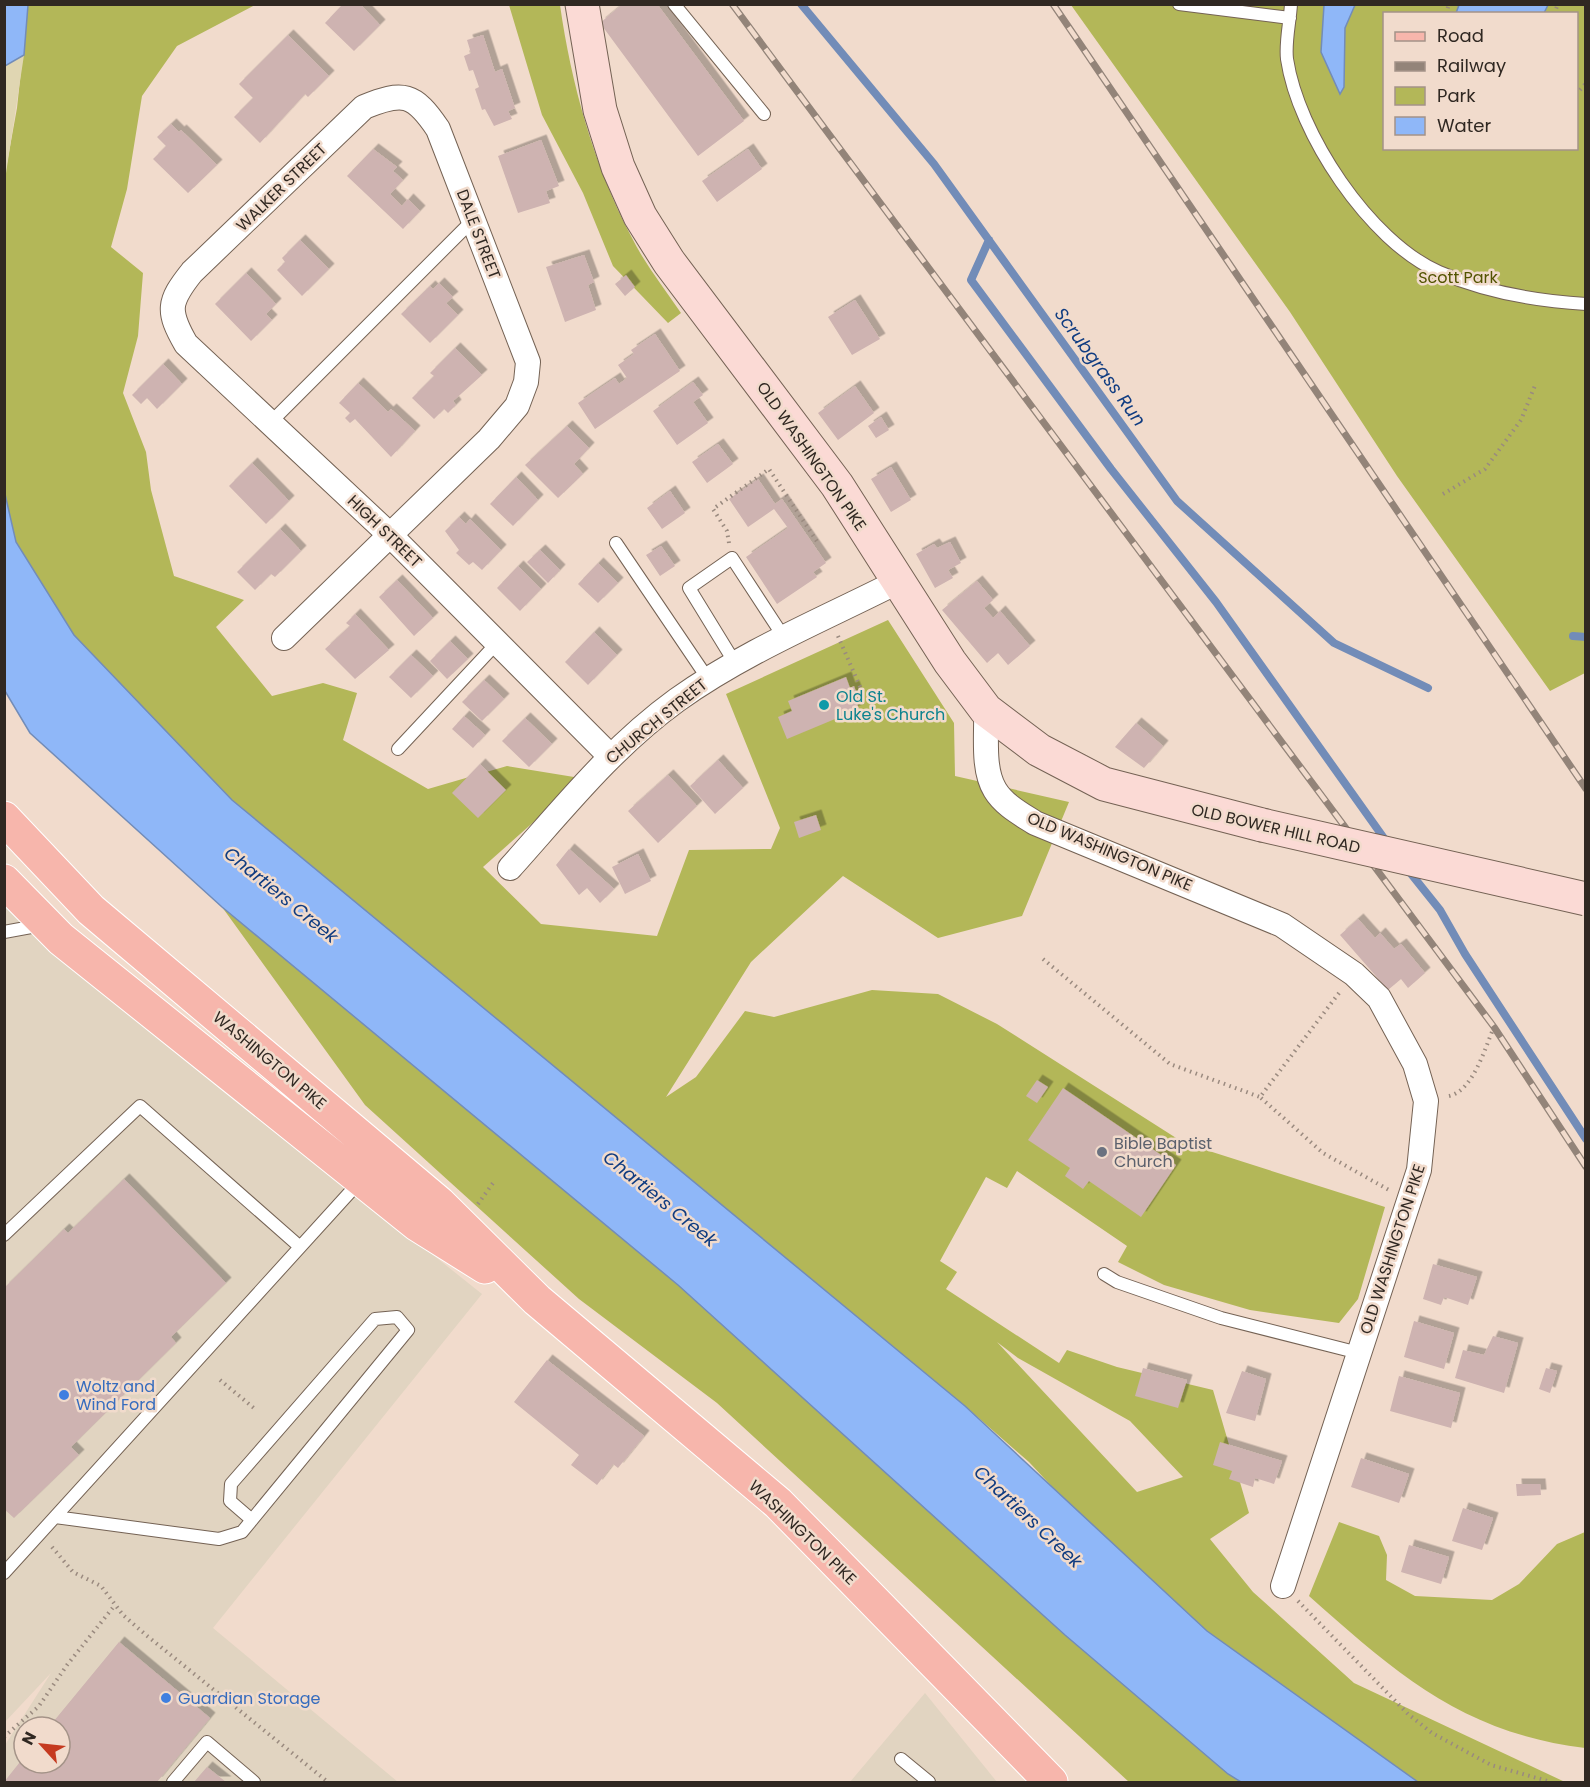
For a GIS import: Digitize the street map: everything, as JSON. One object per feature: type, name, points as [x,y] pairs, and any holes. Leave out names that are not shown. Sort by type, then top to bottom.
[{"type":"main road","name":"WASHINGTON PIKE","points":[[4,818],[91,910],[439,1203],[537,1300],[778,1503],[1024,1768],[1051,1782]]},
{"type":"main road","name":"WASHINGTON PIKE","points":[[4,881],[61,939],[418,1225],[537,1300]]},
{"type":"street","name":"OLD WASHINGTON PIKE","points":[[582,4],[600,110],[618,166],[640,216],[669,262],[837,485],[897,582],[950,662],[986,710],[988,769],[994,789],[1007,804],[1035,823],[1282,925],[1354,974],[1379,998],[1414,1064],[1426,1101],[1419,1170],[1283,1586]]},
{"type":"street","name":"DALE STREET","points":[[390,535],[489,440],[518,406],[526,382],[528,362],[438,129],[426,111],[408,96]]},
{"type":"street","name":"WALKER STREET","points":[[171,304],[178,289],[192,272],[364,107],[389,97],[408,96]]},
{"type":"street","name":"HIGH STREET","points":[[171,304],[173,322],[186,344],[390,535],[610,756]]},
{"type":"street","points":[[284,638],[390,535]]},
{"type":"street","name":"CHURCH STREET","points":[[510,868],[610,756],[676,701],[735,663],[897,582]]},
{"type":"street","name":"OLD BOWER HILL ROAD","points":[[986,710],[1039,750],[1104,784],[1262,825],[1586,899]]},
{"type":"lane","points":[[674,4],[764,114]]},
{"type":"lane","points":[[1179,4],[1290,18]]},
{"type":"lane","points":[[1291,4],[1287,58],[1305,119],[1346,192],[1395,243],[1437,272],[1483,287],[1544,302],[1586,304]]},
{"type":"lane","points":[[270,423],[474,220]]},
{"type":"lane","points":[[616,543],[708,679]]},
{"type":"lane","points":[[735,663],[689,588],[732,558],[785,639]]},
{"type":"lane","points":[[398,749],[497,643]]},
{"type":"lane","points":[[4,932],[47,924]]},
{"type":"lane","points":[[4,1235],[140,1106],[299,1246]]},
{"type":"lane","points":[[4,1573],[361,1179]]},
{"type":"lane","points":[[1104,1274],[1117,1282],[1221,1318],[1359,1353]]},
{"type":"lane","points":[[55,1517],[219,1539],[242,1533],[408,1330],[397,1317],[375,1319],[231,1484],[230,1501],[252,1520]]},
{"type":"lane","points":[[173,1782],[207,1742],[254,1782]]},
{"type":"lane","points":[[901,1759],[929,1782]]},
{"type":"path","points":[[1580,90],[1586,83]]},
{"type":"path","points":[[1443,494],[1485,469],[1521,420],[1536,383]]},
{"type":"path","points":[[732,558],[727,531],[713,509],[769,469],[818,543]]},
{"type":"path","points":[[830,616],[861,689]]},
{"type":"path","points":[[1043,959],[1170,1064],[1260,1097],[1323,1153],[1408,1202]]},
{"type":"path","points":[[1260,1097],[1354,974]]},
{"type":"path","points":[[1426,1101],[1456,1095],[1476,1071],[1494,1027]]},
{"type":"path","points":[[476,1207],[493,1183]]},
{"type":"path","points":[[220,1380],[255,1409]]},
{"type":"path","points":[[41,1533],[73,1572],[101,1586],[115,1605],[146,1635],[328,1782]]},
{"type":"path","points":[[1283,1586],[1408,1714],[1432,1733],[1491,1765],[1551,1782]]},
{"type":"path","points":[[4,1737],[39,1706],[67,1665],[115,1605]]},
{"type":"shaded area","points":[[4,898],[166,1042],[482,1294],[213,1628],[398,1782],[5,1782],[5,1745],[12,1734],[12,1775],[72,1775],[72,1715],[24,1715],[51,1673],[5,1722]]},
{"type":"shaded area","points":[[925,1693],[997,1782],[850,1782]]},
{"type":"green space","points":[[28,5],[255,5],[177,46],[142,96],[127,189],[111,247],[143,273],[138,336],[123,393],[146,452],[151,490],[174,576],[244,600],[216,627],[272,696],[323,683],[357,693],[343,740],[428,789],[507,766],[574,777],[574,786],[483,867],[541,924],[657,936],[689,850],[771,849],[780,828],[726,694],[888,620],[954,723],[955,776],[1069,802],[1022,916],[938,938],[843,876],[751,962],[666,1097],[696,1077],[745,1011],[774,1017],[872,990],[938,994],[997,1024],[1184,1143],[1385,1207],[1358,1299],[1339,1323],[1250,1310],[1164,1285],[1118,1262],[1127,1246],[1017,1171],[1007,1188],[986,1177],[940,1261],[957,1272],[946,1289],[1059,1363],[1067,1350],[1117,1367],[1213,1390],[1249,1513],[1210,1539],[1253,1592],[1354,1683],[1565,1782],[1418,1782],[1207,1631],[1056,1491],[1029,1462],[965,1406],[232,800],[74,635],[16,542],[4,494],[4,180],[17,108]],"holes":[[[997,1342],[1018,1358],[1130,1421],[1183,1477],[1137,1492]]]},
{"type":"green space","points":[[509,5],[560,5],[578,94],[595,153],[606,181],[636,246],[681,313],[668,323],[613,266],[583,193],[542,115]]},
{"type":"green space","name":"Scott Park","points":[[1071,5],[1585,5],[1585,673],[1550,691],[1397,476],[1290,312]]},
{"type":"green space","points":[[222,907],[678,1285],[1065,1635],[1241,1782],[1129,1782],[717,1403],[579,1299],[365,1105]]},
{"type":"green space","points":[[1339,1522],[1379,1536],[1387,1555],[1386,1580],[1415,1596],[1492,1600],[1519,1584],[1557,1544],[1585,1532],[1585,1748],[1542,1740],[1503,1729],[1467,1714],[1434,1696],[1372,1651],[1309,1596]]},
{"type":"sand","points":[[24,55],[5,180],[5,66]]},
{"type":"water","points":[[1459,4],[1548,5],[1544,12],[1456,12]]},
{"type":"water","points":[[4,5],[28,5],[24,55],[5,66]]},
{"type":"water","points":[[1324,5],[1355,5],[1345,28],[1344,87],[1340,94],[1321,52]]},
{"type":"water","name":"Chartiers Creek","points":[[5,494],[16,542],[74,635],[232,800],[965,1406],[1207,1631],[1418,1782],[1241,1782],[1228,1774],[1065,1635],[678,1285],[222,907],[30,733],[5,691]]},
{"type":"building","points":[[343,4],[360,4],[380,25],[354,51],[325,23]]},
{"type":"building","points":[[623,4],[657,4],[744,121],[698,156],[600,23]]},
{"type":"building","points":[[288,35],[329,76],[308,97],[305,94],[260,143],[234,117],[253,98],[239,84]]},
{"type":"building","points":[[483,35],[495,72],[502,69],[515,108],[508,111],[512,119],[494,126],[485,109],[482,110],[475,89],[479,87],[473,70],[469,71],[464,56],[471,53],[467,40]]},
{"type":"building","points":[[171,124],[179,132],[181,130],[217,165],[188,193],[153,159],[166,146],[157,137]]},
{"type":"building","points":[[541,140],[559,186],[546,191],[550,203],[518,213],[498,156]]},
{"type":"building","points":[[373,149],[397,167],[393,171],[403,180],[390,194],[402,206],[408,199],[420,211],[403,229],[347,176]]},
{"type":"building","points":[[748,149],[762,169],[717,202],[702,181]]},
{"type":"building","points":[[300,240],[329,269],[302,296],[277,270],[285,262],[282,258]]},
{"type":"building","points":[[584,255],[594,282],[588,285],[596,310],[565,322],[546,267]]},
{"type":"building","points":[[246,273],[276,304],[266,314],[272,320],[251,341],[215,304]]},
{"type":"building","points":[[626,275],[635,287],[625,296],[615,284]]},
{"type":"building","points":[[439,283],[453,297],[446,303],[458,315],[430,343],[401,314],[430,286],[433,289]]},
{"type":"building","points":[[855,300],[880,339],[852,355],[828,317]]},
{"type":"building","points":[[655,334],[680,371],[595,429],[578,403],[615,378],[619,384],[627,378],[618,365],[634,354],[631,350]]},
{"type":"building","points":[[455,348],[482,375],[453,401],[456,405],[448,413],[444,409],[434,419],[412,398],[434,376],[430,373]]},
{"type":"building","points":[[163,364],[182,384],[157,409],[147,398],[141,404],[132,395]]},
{"type":"building","points":[[693,382],[703,395],[693,402],[708,423],[677,445],[653,411]]},
{"type":"building","points":[[358,383],[388,412],[391,409],[415,431],[391,457],[355,419],[350,423],[345,418],[350,413],[339,403]]},
{"type":"building","points":[[855,386],[874,413],[838,440],[818,413]]},
{"type":"building","points":[[881,417],[889,430],[876,438],[868,426]]},
{"type":"building","points":[[567,426],[589,448],[574,464],[583,474],[558,498],[525,465]]},
{"type":"building","points":[[718,444],[733,464],[707,483],[692,462]]},
{"type":"building","points":[[252,463],[289,501],[266,524],[229,486]]},
{"type":"building","points":[[891,467],[911,500],[891,512],[871,479]]},
{"type":"building","points":[[516,477],[538,500],[513,526],[490,504]]},
{"type":"building","points":[[758,479],[775,504],[782,499],[826,563],[813,572],[817,577],[777,604],[746,557],[788,528],[774,509],[748,527],[729,499]]},
{"type":"building","points":[[670,491],[685,513],[662,529],[647,508]]},
{"type":"building","points":[[459,517],[466,524],[470,519],[501,550],[482,570],[473,562],[469,565],[456,553],[459,550],[445,531]]},
{"type":"building","points":[[280,529],[301,551],[275,577],[271,574],[255,590],[237,572]]},
{"type":"building","points":[[950,542],[961,563],[948,570],[953,578],[935,588],[916,554],[934,544],[937,548]]},
{"type":"building","points":[[661,546],[675,566],[660,576],[646,555]]},
{"type":"building","points":[[540,550],[560,570],[548,583],[527,562]]},
{"type":"building","points":[[598,563],[618,583],[598,603],[578,584]]},
{"type":"building","points":[[518,566],[541,589],[520,611],[497,588]]},
{"type":"building","points":[[397,580],[433,618],[414,636],[379,597]]},
{"type":"building","points":[[977,581],[993,600],[984,608],[993,618],[1000,611],[1030,646],[1008,665],[998,653],[987,663],[942,610]]},
{"type":"building","points":[[355,614],[389,650],[355,679],[325,649],[350,626],[346,623]]},
{"type":"building","points":[[594,632],[617,655],[588,685],[565,662]]},
{"type":"building","points":[[450,641],[468,659],[447,679],[430,661]]},
{"type":"building","points":[[411,655],[433,676],[411,698],[389,677]]},
{"type":"building","name":"Old St. Luke's Church","points":[[846,677],[850,688],[854,686],[859,709],[787,739],[778,717],[792,711],[788,701]]},
{"type":"building","points":[[484,680],[504,699],[482,721],[462,702]]},
{"type":"building","points":[[464,716],[485,735],[473,748],[452,729]]},
{"type":"building","points":[[525,718],[552,744],[529,767],[502,741]]},
{"type":"building","points":[[1136,723],[1163,746],[1144,768],[1115,747]]},
{"type":"building","points":[[718,760],[743,788],[715,814],[690,786]]},
{"type":"building","points":[[480,764],[506,790],[478,818],[452,793]]},
{"type":"building","points":[[668,775],[697,806],[658,843],[628,811]]},
{"type":"building","points":[[816,815],[821,830],[799,838],[794,822]]},
{"type":"building","points":[[569,849],[614,889],[600,903],[587,888],[579,895],[556,865]]},
{"type":"building","points":[[638,854],[651,881],[625,894],[612,867]]},
{"type":"building","points":[[1358,919],[1375,938],[1380,933],[1394,949],[1401,944],[1425,973],[1408,988],[1401,979],[1388,990],[1340,935]]},
{"type":"building","points":[[1037,1080],[1048,1087],[1037,1103],[1026,1096]]},
{"type":"building","name":"Bible Baptist Church","points":[[1063,1088],[1176,1165],[1141,1217],[1089,1181],[1083,1189],[1065,1176],[1070,1168],[1028,1140]]},
{"type":"building","name":"Woltz and Wind Ford","points":[[124,1179],[226,1283],[171,1337],[176,1343],[71,1447],[79,1455],[14,1518],[4,1509],[4,1288],[64,1229],[68,1233]]},
{"type":"building","points":[[1433,1264],[1477,1277],[1468,1305],[1444,1297],[1441,1305],[1423,1299]]},
{"type":"building","points":[[1414,1321],[1454,1333],[1444,1369],[1404,1357]]},
{"type":"building","points":[[1493,1336],[1518,1343],[1504,1393],[1455,1378],[1463,1350],[1484,1355]]},
{"type":"building","points":[[547,1360],[644,1436],[618,1468],[613,1464],[597,1485],[571,1465],[579,1455],[514,1402]]},
{"type":"building","points":[[1143,1368],[1187,1380],[1178,1408],[1135,1396]]},
{"type":"building","points":[[1546,1368],[1557,1371],[1550,1393],[1539,1389]]},
{"type":"building","points":[[1242,1371],[1266,1379],[1255,1421],[1226,1413]]},
{"type":"building","points":[[1399,1376],[1460,1393],[1451,1428],[1390,1411]]},
{"type":"building","points":[[1220,1442],[1282,1461],[1274,1484],[1255,1478],[1253,1487],[1229,1479],[1232,1471],[1213,1465]]},
{"type":"building","points":[[1361,1458],[1409,1474],[1399,1503],[1351,1487]]},
{"type":"building","points":[[1516,1484],[1540,1484],[1541,1495],[1517,1496]]},
{"type":"building","points":[[1463,1508],[1493,1518],[1482,1550],[1452,1541]]},
{"type":"building","points":[[1409,1545],[1449,1557],[1441,1584],[1401,1572]]},
{"type":"building","points":[[119,1642],[210,1718],[157,1782],[4,1782],[12,1772],[12,1775],[72,1775],[72,1715],[59,1715]]},
{"type":"building","points":[[207,1767],[226,1782],[194,1782]]},
{"type":"waterway","name":"Scrubgrass Run","points":[[801,4],[934,164],[1177,501],[1334,643],[1428,688]]},
{"type":"waterway","points":[[989,240],[971,280],[1111,469],[1216,602],[1386,841]]},
{"type":"waterway","name":"Scrubgrass Run","points":[[1573,636],[1586,637]]},
{"type":"waterway","points":[[1408,870],[1440,910],[1465,954],[1586,1139]]},
{"type":"railway","points":[[732,4],[1494,1027],[1586,1167]]},
{"type":"railway","points":[[1053,4],[1586,789]]},
{"type":"place","name":"Old St. Luke's Church","points":[[824,705]]},
{"type":"place","name":"Bible Baptist Church","points":[[1102,1152]]},
{"type":"place","name":"Woltz and Wind Ford","points":[[64,1395]]},
{"type":"place","name":"Guardian Storage","points":[[166,1698]]}]
